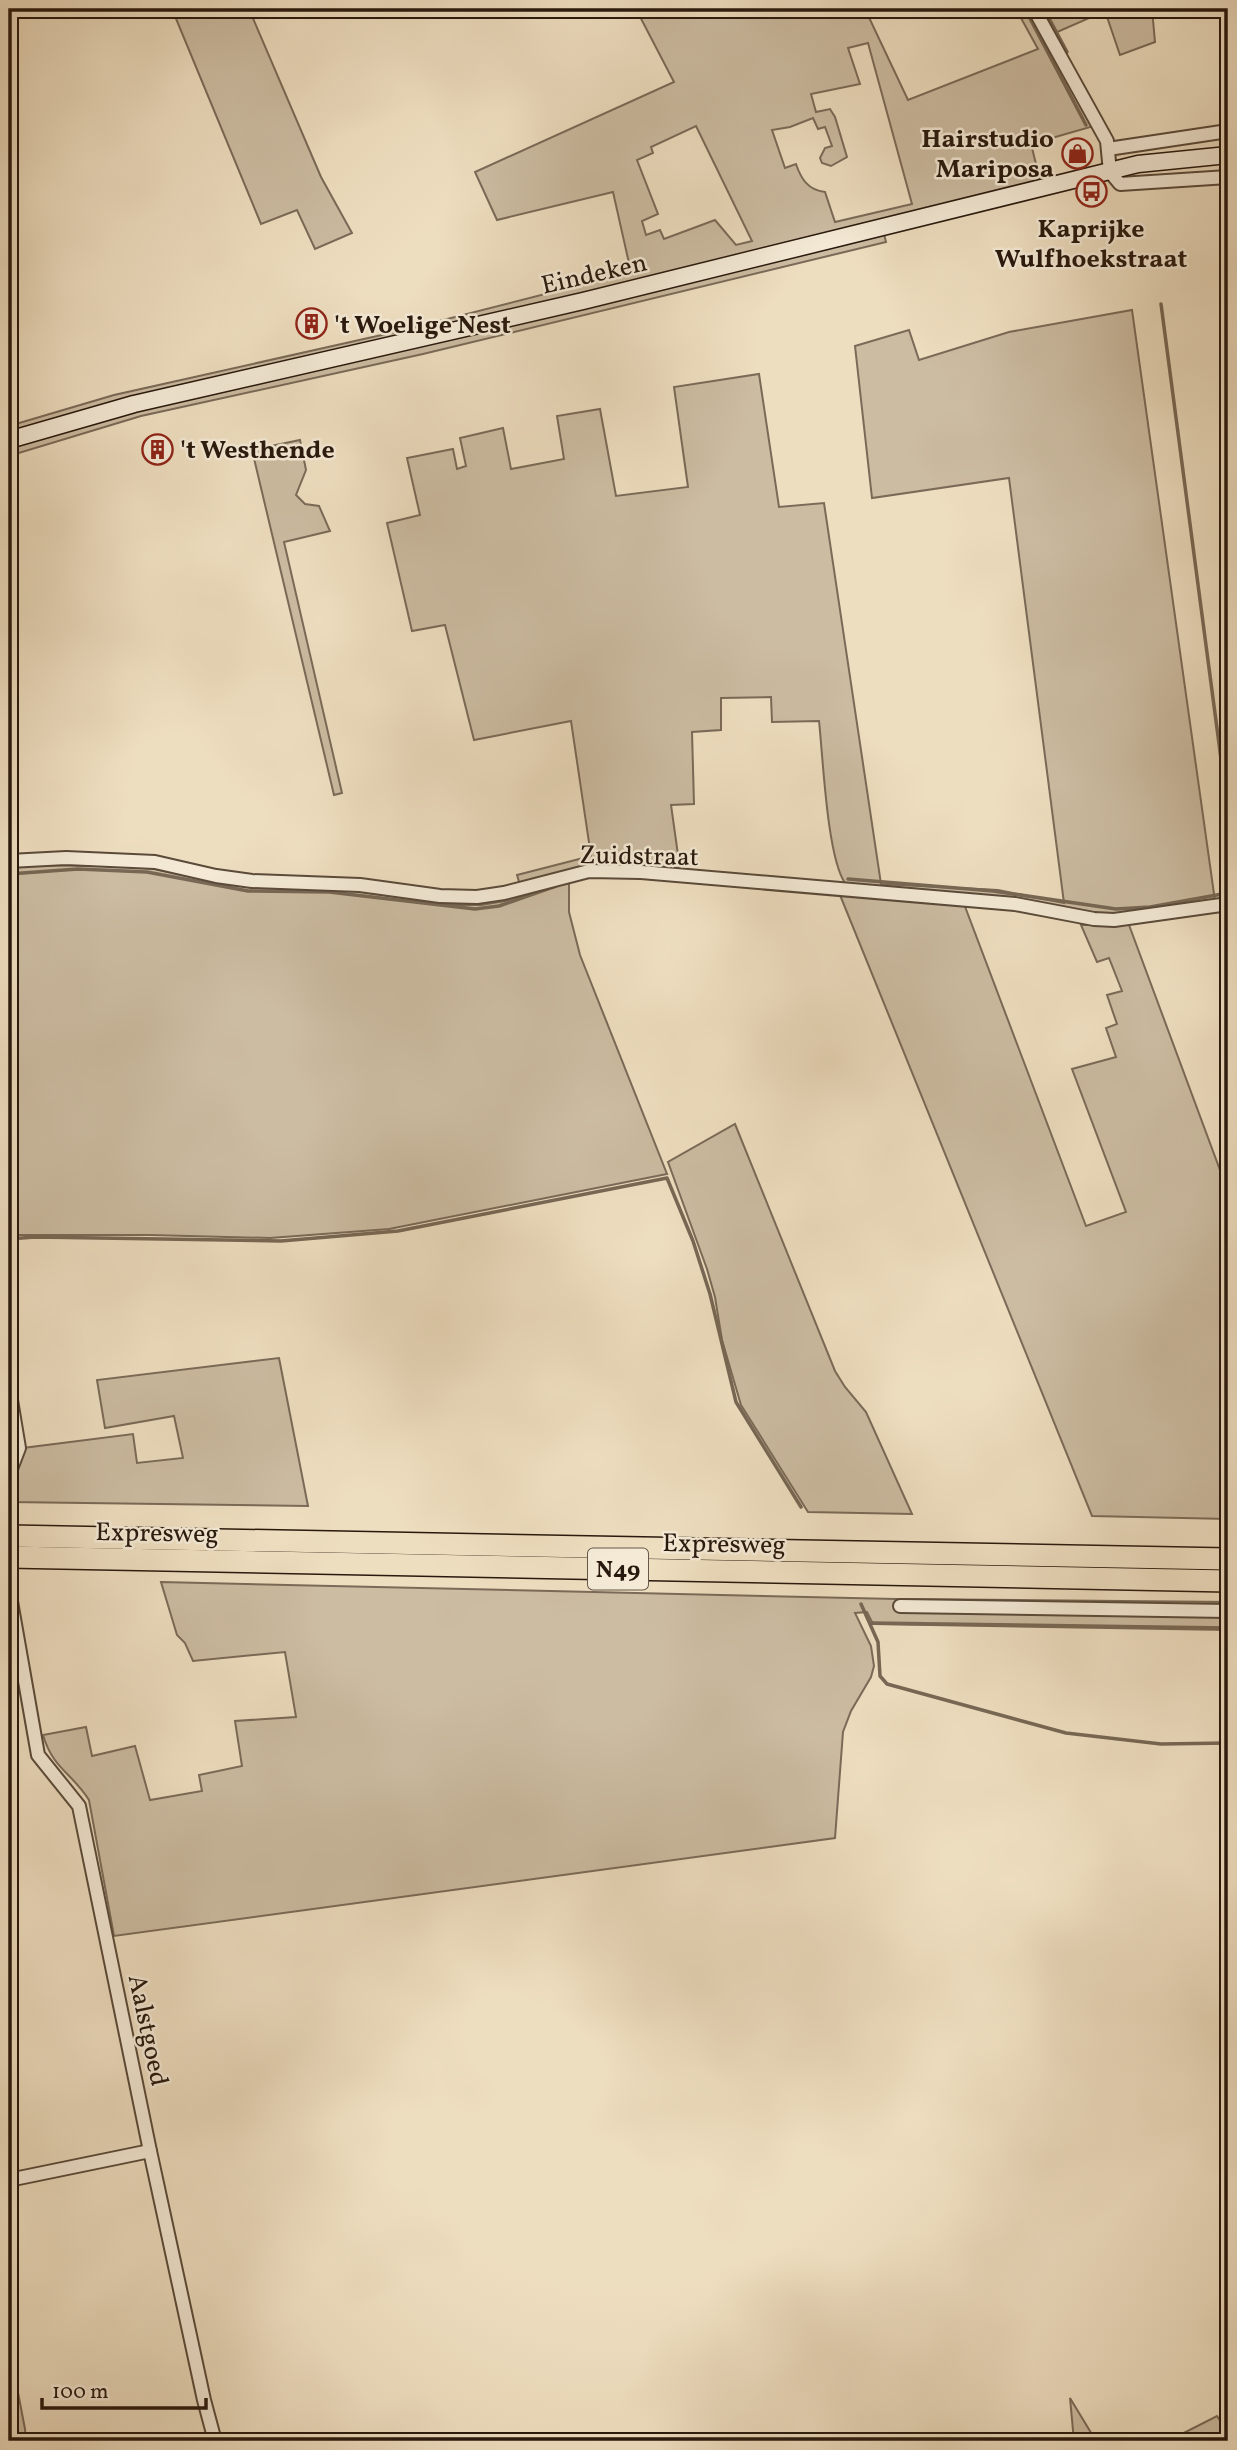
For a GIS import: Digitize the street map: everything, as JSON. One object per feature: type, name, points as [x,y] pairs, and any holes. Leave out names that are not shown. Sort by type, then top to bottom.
[{"type":"highway","name":"Expresweg","points":[[9,1536],[1228,1559]]},
{"type":"highway","name":"Expresweg","points":[[9,1557],[1228,1581]]},
{"type":"street","points":[[1034,9],[1107,141],[1110,172],[1121,184],[1228,177]]},
{"type":"street","points":[[1108,149],[1228,131]]},
{"type":"street","name":"Eindeken","points":[[9,440],[134,404],[583,301],[1138,164],[1228,155]]},
{"type":"street","name":"Zuidstraat","points":[[9,860],[90,859],[155,862],[252,881],[360,885],[440,896],[477,897],[504,893],[589,871],[641,872],[1015,904],[1094,919],[1114,920],[1228,904]]},
{"type":"street","points":[[9,1388],[19,1448],[9,1474]]},
{"type":"street","name":"Aalstgoed","points":[[9,1590],[38,1755],[79,1806],[150,2151],[215,2441]]},
{"type":"street","points":[[900,1606],[1228,1611]]},
{"type":"street","points":[[9,2180],[150,2151]]},
{"type":"shaded area","points":[[172,9],[249,9],[321,177],[352,233],[315,249],[297,210],[261,224]]},
{"type":"shaded area","points":[[636,9],[865,9],[908,100],[1038,49],[1016,9],[1031,9],[1094,126],[1031,144],[1041,184],[9,435],[9,426],[114,395],[404,330],[631,272],[613,192],[497,220],[475,172],[674,82]],"holes":[[[868,43],[912,204],[835,222],[825,192],[806,183],[796,164],[785,168],[772,130],[790,127],[813,118],[818,129],[825,127],[832,146],[825,148],[820,158],[822,163],[831,166],[847,157],[835,117],[830,109],[816,112],[811,94],[860,84],[848,48]],[[696,126],[752,241],[736,245],[715,220],[664,239],[660,230],[646,235],[642,221],[658,214],[637,160],[653,153],[651,147]]]},
{"type":"shaded area","points":[[1042,9],[1152,9],[1155,42],[1120,55],[1105,11],[1055,33]]},
{"type":"shaded area","points":[[884,234],[886,242],[423,354],[141,416],[9,456],[9,446],[79,424],[258,384]]},
{"type":"shaded area","points":[[1132,310],[1215,901],[1116,915],[1088,914],[845,883],[839,870],[830,830],[819,721],[772,722],[771,697],[721,698],[721,730],[692,732],[694,804],[671,805],[680,869],[594,865],[520,885],[517,875],[591,856],[571,721],[474,740],[445,625],[412,631],[387,523],[420,515],[407,458],[453,449],[457,469],[466,466],[460,438],[503,428],[511,469],[564,459],[557,416],[600,409],[616,496],[688,487],[674,387],[759,374],[779,507],[824,503],[881,884],[998,890],[1064,903],[1009,478],[872,498],[855,346],[909,330],[919,360],[1009,332]]},
{"type":"shaded area","points":[[300,440],[306,470],[296,495],[305,504],[319,506],[330,531],[284,542],[342,793],[334,795],[252,450]]},
{"type":"shaded area","points":[[18,865],[125,866],[155,869],[223,884],[259,888],[356,891],[452,905],[481,905],[505,901],[569,881],[569,912],[580,955],[667,1174],[389,1229],[270,1238],[9,1235],[9,869]]},
{"type":"shaded area","points":[[840,895],[964,904],[1086,1226],[1126,1212],[1072,1069],[1116,1057],[1106,1028],[1117,1024],[1107,995],[1122,991],[1109,958],[1097,962],[1081,925],[1129,925],[1223,1178],[1228,1177],[1228,1519],[1092,1516]]},
{"type":"shaded area","points":[[735,1124],[835,1371],[866,1412],[912,1514],[808,1512],[741,1405],[722,1340],[707,1269],[668,1162]]},
{"type":"shaded area","points":[[279,1358],[308,1506],[9,1502],[9,1485],[23,1448],[133,1434],[137,1463],[183,1458],[174,1416],[105,1428],[97,1380]]},
{"type":"shaded area","points":[[161,1582],[896,1599],[1228,1602],[1228,1630],[873,1624],[867,1612],[855,1613],[871,1646],[874,1666],[843,1732],[835,1838],[114,1936],[89,1800],[52,1756],[43,1735],[86,1727],[92,1756],[135,1746],[150,1800],[202,1791],[199,1775],[242,1766],[235,1721],[296,1717],[285,1652],[193,1661],[185,1643],[177,1635]]},
{"type":"shaded area","points":[[9,2346],[25,2429],[26,2441],[9,2441]]},
{"type":"shaded area","points":[[1070,2398],[1096,2441],[1074,2441]]},
{"type":"shaded area","points":[[1217,2416],[1228,2433],[1228,2441],[1168,2441]]},
{"type":"waterway","points":[[1025,9],[1086,125]]},
{"type":"waterway","points":[[1044,9],[1067,52]]},
{"type":"waterway","points":[[1161,304],[1228,812]]},
{"type":"waterway","points":[[9,874],[78,869],[147,872],[248,891],[329,892],[475,909],[499,906],[556,886]]},
{"type":"waterway","points":[[848,879],[993,891],[1116,909],[1150,907],[1228,893]]},
{"type":"waterway","points":[[9,1239],[35,1237],[281,1241],[398,1231],[667,1178],[693,1241],[710,1294],[736,1402],[801,1507]]},
{"type":"waterway","points":[[861,1604],[878,1642],[880,1676],[887,1684],[1066,1733],[1161,1744],[1228,1743]]},
{"type":"waterway","points":[[870,1623],[1228,1628]]},
{"type":"place","name":"Hairstudio Mariposa","points":[[1077,153]]},
{"type":"place","name":"Kaprijke Wulfhoekstraat","points":[[1091,192]]},
{"type":"place","name":"'t Woelige Nest","points":[[311,324]]},
{"type":"place","name":"'t Westhende","points":[[157,449]]}]
